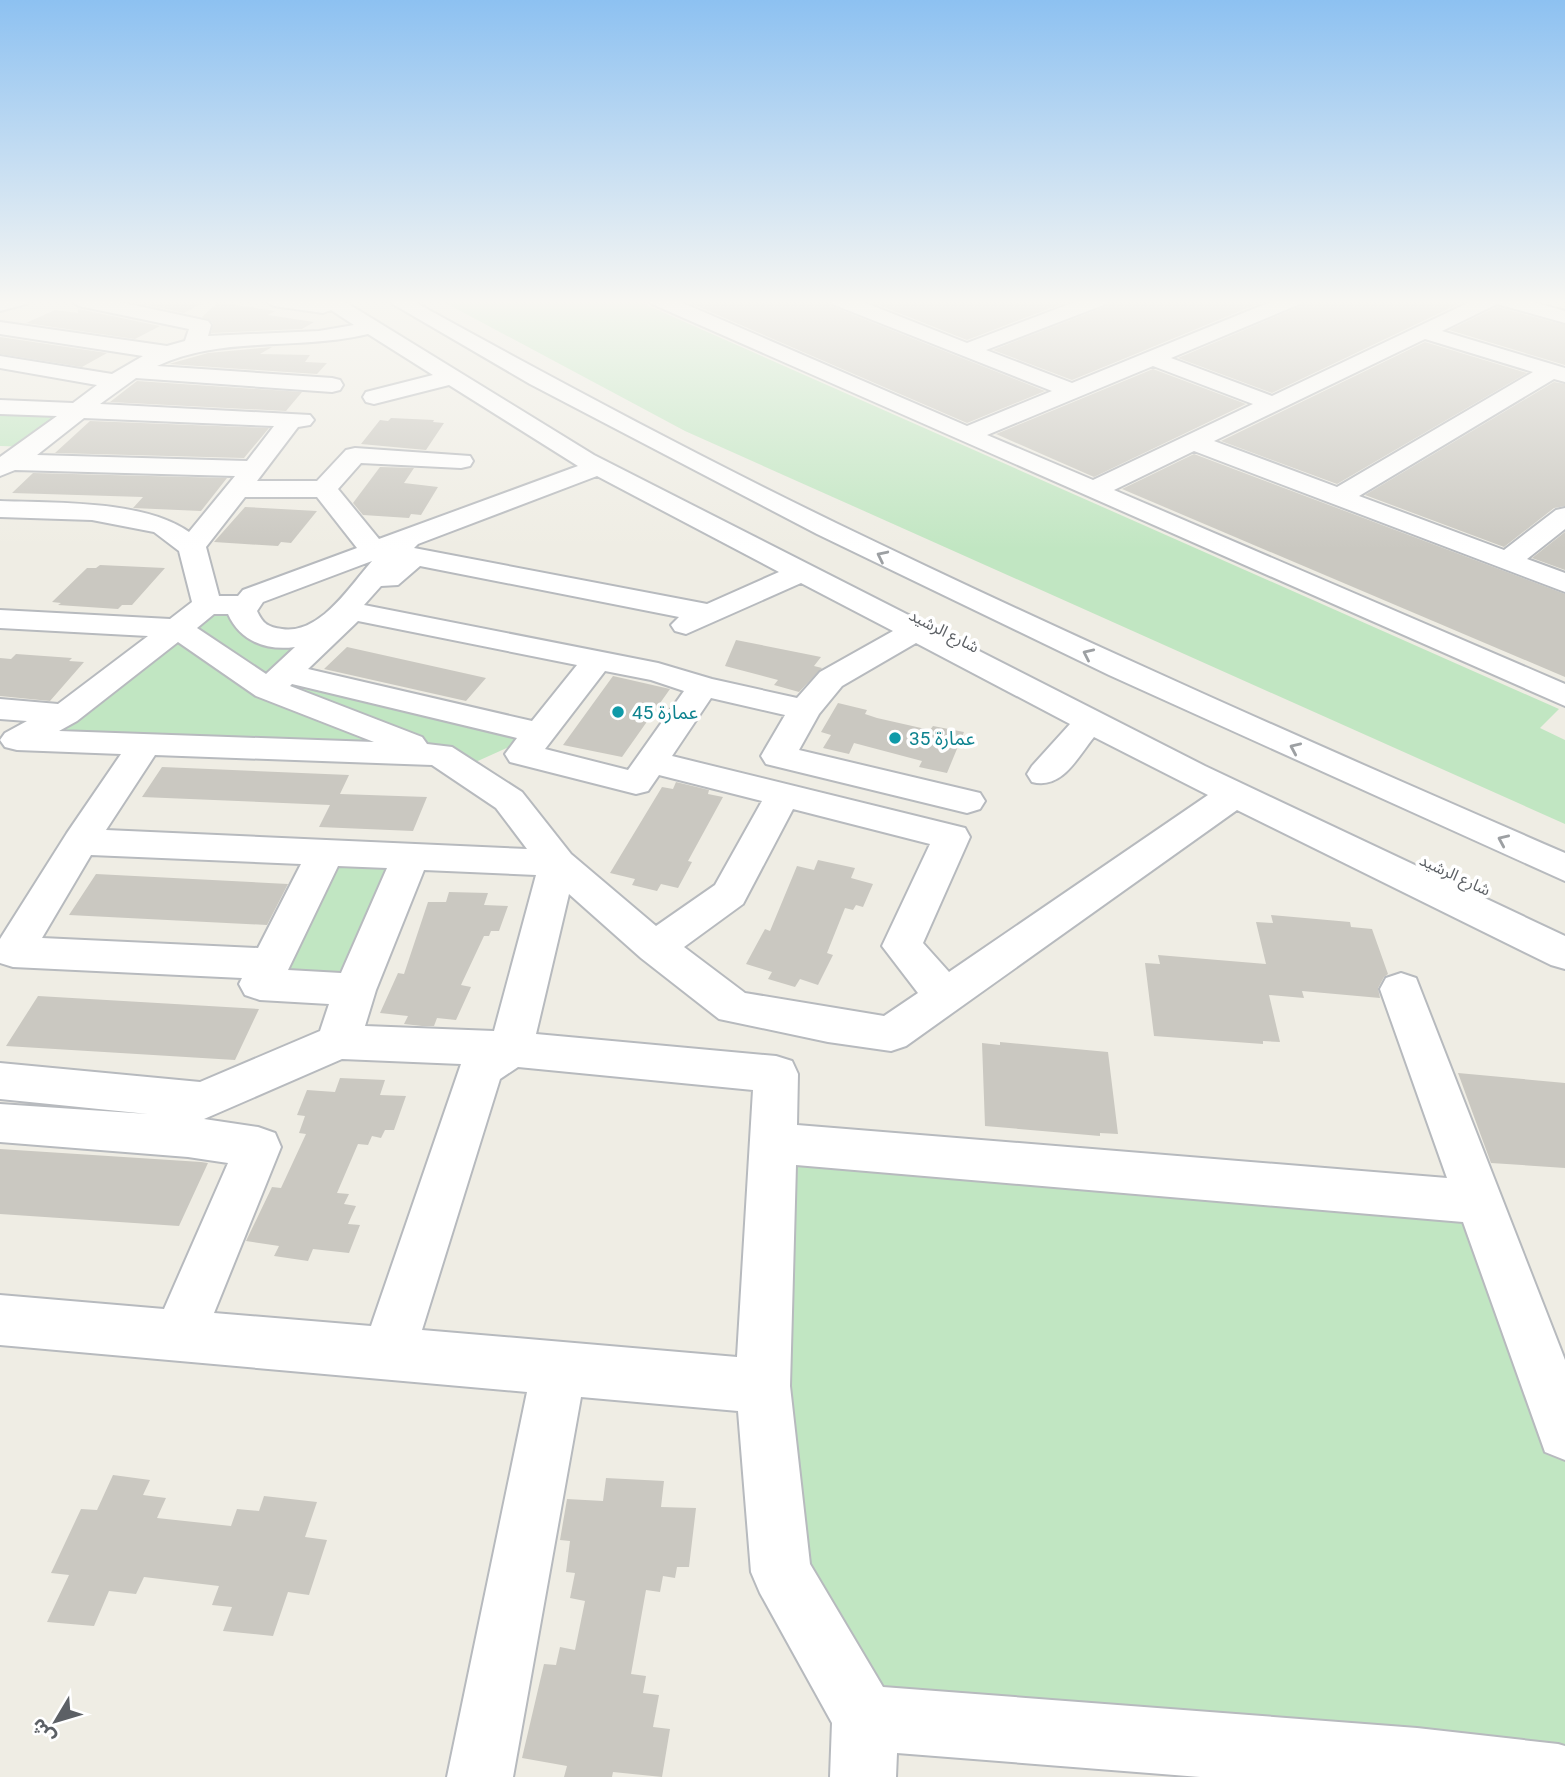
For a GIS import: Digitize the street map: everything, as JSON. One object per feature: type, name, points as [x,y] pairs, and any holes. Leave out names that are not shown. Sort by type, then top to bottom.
[{"type":"street","points":[[4,459],[33,447],[114,383]]},
{"type":"street","points":[[284,383],[332,385]]},
{"type":"street","points":[[374,397],[429,383]]},
{"type":"street","points":[[462,383],[609,472],[802,572],[1233,794],[1565,954]]},
{"type":"street","name":"شارع الرشيد","points":[[476,383],[864,591],[1140,727],[1565,927]]},
{"type":"street","points":[[546,383],[631,430],[905,567],[1225,717],[1565,868]]},
{"type":"street","points":[[847,383],[1565,696]]},
{"type":"street","points":[[1051,383],[1072,391]]},
{"type":"street","points":[[966,435],[1092,383]]},
{"type":"street","points":[[1218,383],[1273,404]]},
{"type":"street","points":[[1093,490],[1317,383]]},
{"type":"street","points":[[1339,497],[1540,383]]},
{"type":"street","points":[[0,407],[297,420],[192,547]]},
{"type":"street","points":[[1193,442],[1565,583]]},
{"type":"street","points":[[324,489],[355,455],[461,461]]},
{"type":"street","points":[[4,459],[246,479],[324,489],[374,551]]},
{"type":"street","points":[[411,547],[329,626],[309,636],[287,639],[263,635],[249,627],[242,611],[253,596],[374,551],[411,547],[609,472]]},
{"type":"street","points":[[0,509],[92,512],[163,526],[192,547],[207,606]]},
{"type":"street","points":[[1507,561],[1565,516]]},
{"type":"street","points":[[276,681],[352,611],[411,547]]},
{"type":"street","points":[[411,547],[710,614]]},
{"type":"street","points":[[683,627],[802,572]]},
{"type":"street","points":[[6,733],[65,714],[207,606],[246,605]]},
{"type":"street","points":[[352,611],[658,672],[703,687],[805,710]]},
{"type":"street","points":[[0,644],[11,619],[177,628],[276,681],[450,762],[509,800],[558,863],[656,947],[734,1007],[891,1034],[1233,794]]},
{"type":"street","points":[[916,631],[831,679],[805,710],[778,756],[967,801]]},
{"type":"street","points":[[597,661],[522,754],[636,783],[703,687]]},
{"type":"street","points":[[276,681],[540,733]]},
{"type":"street","points":[[1044,774],[1090,721]]},
{"type":"street","points":[[6,733],[145,745],[450,762],[540,733]]},
{"type":"street","points":[[6,962],[80,842],[145,745]]},
{"type":"street","points":[[651,762],[952,837],[902,946],[946,996]]},
{"type":"street","points":[[656,947],[729,894],[783,795]]},
{"type":"street","points":[[80,842],[558,863]]},
{"type":"street","points":[[326,852],[260,984],[355,990]]},
{"type":"street","points":[[338,1042],[355,990],[411,857]]},
{"type":"street","points":[[389,1352],[481,1068],[511,1049],[558,863]]},
{"type":"street","points":[[6,962],[269,964]]},
{"type":"street","points":[[1401,989],[1565,1432]]},
{"type":"street","points":[[0,1080],[204,1101],[338,1042],[511,1049],[776,1074],[763,1386],[780,1572],[864,1747],[1404,1760],[1558,1777]]},
{"type":"street","points":[[0,1123],[188,1137],[258,1147],[179,1335]]},
{"type":"street","points":[[773,1143],[1480,1202]]},
{"type":"street","points":[[0,1320],[763,1386]]},
{"type":"street","points":[[480,1777],[559,1367]]},
{"type":"green space","points":[[595,383],[822,383],[1559,709],[1540,728],[1565,740],[1565,824],[685,431]]},
{"type":"green space","points":[[0,407],[77,410],[33,447],[0,446]]},
{"type":"green space","points":[[207,605],[246,605],[249,627],[309,636],[286,672],[540,733],[460,769],[439,755],[18,740]]},
{"type":"green space","points":[[326,852],[411,857],[355,990],[260,984]]},
{"type":"green space","points":[[773,1143],[1480,1202],[1565,1429],[1565,1777],[865,1718],[781,1572]]},
{"type":"building","points":[[135,383],[302,392],[286,411],[110,402]]},
{"type":"building","points":[[874,383],[1025,383],[1045,391],[967,423]]},
{"type":"building","points":[[1119,383],[1190,383],[1246,404],[1094,477],[996,434]]},
{"type":"building","points":[[1245,383],[1293,383],[1272,393]]},
{"type":"building","points":[[1341,383],[1510,383],[1337,484],[1221,441]]},
{"type":"building","points":[[1552,383],[1565,384],[1565,506],[1554,508],[1504,547],[1365,495]]},
{"type":"building","points":[[391,418],[444,423],[426,450],[361,444],[380,420],[388,421]]},
{"type":"building","points":[[90,421],[269,428],[244,458],[55,453]]},
{"type":"building","points":[[1194,454],[1565,594],[1565,677],[1122,489]]},
{"type":"building","points":[[380,467],[414,468],[404,483],[438,487],[421,515],[411,514],[409,518],[363,515],[353,503]]},
{"type":"building","points":[[33,473],[227,478],[201,511],[133,508],[143,497],[12,493]]},
{"type":"building","points":[[245,507],[317,511],[291,543],[281,542],[278,546],[214,542]]},
{"type":"building","points":[[1565,532],[1565,570],[1532,558]]},
{"type":"building","points":[[100,565],[165,568],[132,605],[122,605],[118,609],[58,605],[61,603],[52,602],[87,568]]},
{"type":"building","points":[[736,640],[821,657],[814,666],[822,668],[799,692],[774,685],[778,680],[725,666]]},
{"type":"building","points":[[347,647],[486,678],[466,701],[324,669]]},
{"type":"building","points":[[16,654],[72,658],[69,661],[84,662],[50,701],[0,696],[0,658],[11,659]]},
{"type":"building","name":"عمارة 45","points":[[613,676],[670,689],[622,757],[563,745]]},
{"type":"building","name":"عمارة 35","points":[[838,703],[867,710],[865,714],[877,718],[930,730],[933,726],[964,732],[947,773],[919,767],[922,761],[854,743],[849,754],[823,748],[831,735],[821,732]]},
{"type":"building","points":[[162,767],[349,775],[340,794],[427,797],[413,831],[319,827],[330,805],[142,797]]},
{"type":"building","points":[[676,782],[709,790],[708,794],[723,797],[688,861],[692,862],[678,888],[661,884],[657,891],[632,885],[635,879],[610,873],[662,787],[673,789]]},
{"type":"building","points":[[818,860],[855,868],[851,878],[873,884],[863,907],[856,905],[853,910],[845,908],[827,953],[833,955],[818,985],[800,979],[795,987],[768,979],[772,972],[746,964],[765,929],[770,931],[797,866],[814,870]]},
{"type":"building","points":[[96,874],[288,884],[267,925],[69,915]]},
{"type":"building","points":[[449,892],[488,893],[484,905],[508,906],[499,931],[491,931],[489,936],[484,936],[461,985],[471,987],[456,1020],[437,1018],[434,1026],[404,1024],[408,1016],[380,1013],[398,973],[404,974],[428,902],[446,902]]},
{"type":"building","points":[[1271,915],[1350,922],[1351,927],[1372,929],[1388,974],[1378,988],[1380,998],[1302,991],[1304,998],[1269,995],[1280,1042],[1263,1041],[1263,1044],[1154,1036],[1145,963],[1160,964],[1158,955],[1266,964],[1256,922],[1273,923]]},
{"type":"building","points":[[38,996],[259,1009],[235,1060],[6,1046]]},
{"type":"building","points":[[1000,1042],[1108,1052],[1118,1134],[1100,1133],[1100,1136],[985,1126],[982,1043],[1000,1045]]},
{"type":"building","points":[[1458,1073],[1565,1083],[1565,1168],[1491,1163]]},
{"type":"building","points":[[340,1078],[385,1080],[380,1095],[406,1096],[394,1130],[385,1130],[381,1138],[372,1136],[368,1145],[358,1144],[337,1193],[349,1194],[344,1204],[356,1206],[348,1224],[360,1225],[349,1253],[313,1249],[308,1261],[274,1256],[279,1246],[246,1241],[272,1187],[281,1188],[306,1134],[299,1133],[305,1116],[297,1115],[307,1090],[335,1092]]},
{"type":"building","points":[[0,1149],[208,1163],[179,1226],[0,1214]]},
{"type":"building","points":[[113,1475],[150,1480],[143,1495],[166,1498],[157,1518],[231,1526],[237,1509],[259,1511],[264,1496],[317,1502],[305,1537],[327,1540],[309,1595],[288,1592],[273,1636],[223,1631],[232,1607],[212,1605],[219,1586],[144,1577],[136,1594],[109,1591],[94,1626],[47,1622],[69,1575],[51,1573],[81,1509],[97,1510]]},
{"type":"building","points":[[606,1478],[664,1481],[661,1507],[696,1508],[689,1567],[677,1567],[675,1578],[663,1576],[660,1592],[646,1590],[631,1674],[646,1676],[643,1693],[659,1695],[653,1727],[670,1729],[662,1777],[613,1772],[612,1777],[564,1777],[567,1766],[522,1758],[544,1664],[556,1665],[560,1647],[575,1650],[585,1601],[570,1598],[575,1573],[566,1572],[570,1541],[560,1540],[567,1499],[603,1501]]},
{"type":"place","name":"عمارة 45","points":[[618,712]]},
{"type":"place","name":"عمارة 35","points":[[895,738]]}]
